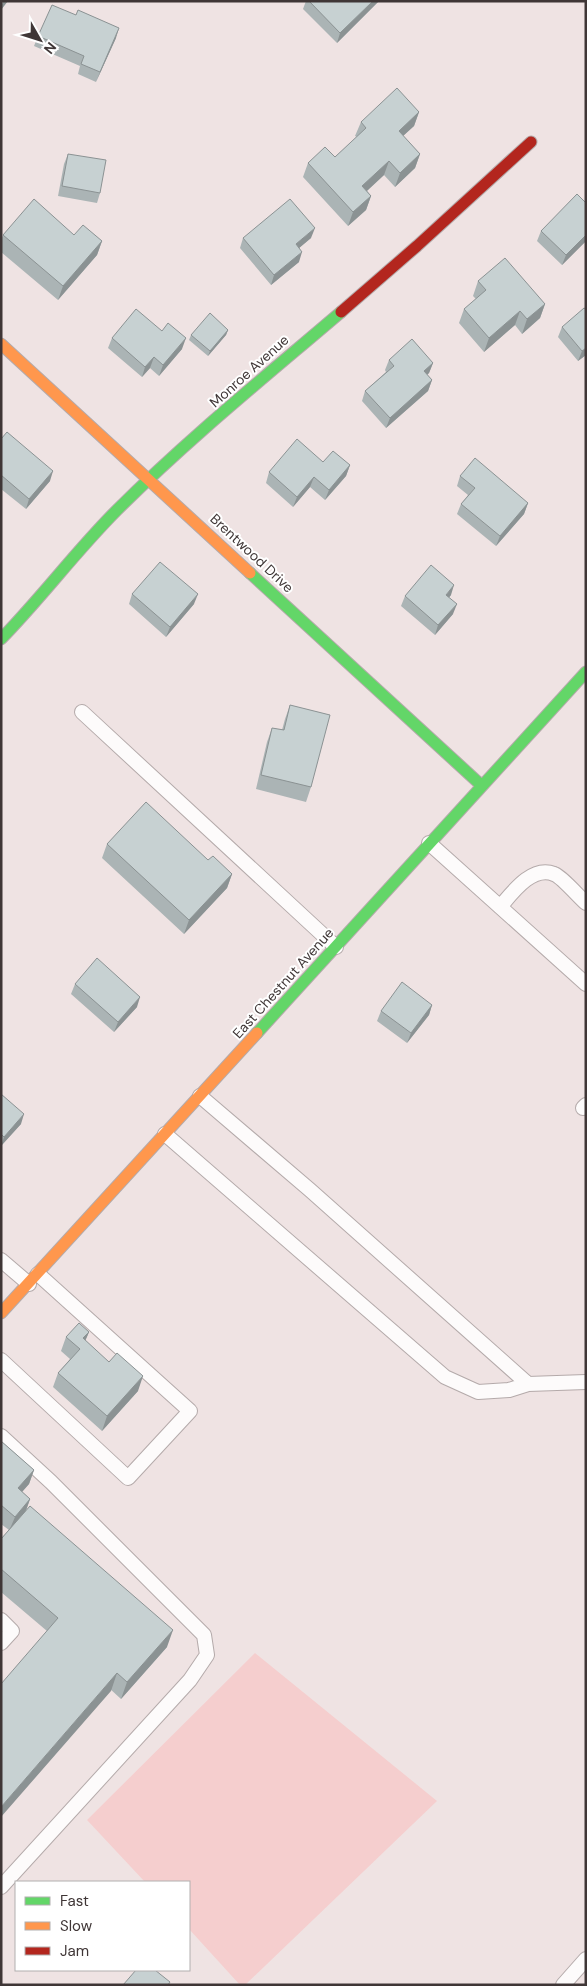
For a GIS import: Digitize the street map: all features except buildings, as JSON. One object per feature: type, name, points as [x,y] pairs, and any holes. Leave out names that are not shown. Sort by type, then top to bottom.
[{"type":"street","name":"Monroe Avenue","points":[[1,639],[27,614],[101,526],[150,479],[321,327],[416,246],[531,142]]},
{"type":"street","name":"Brentwood Drive","points":[[1,344],[150,479],[481,786]]},
{"type":"street","name":"East Chestnut Avenue","points":[[1,1313],[586,672]]},
{"type":"lane","points":[[82,712],[336,947]]},
{"type":"lane","points":[[429,843],[586,984]]},
{"type":"lane","points":[[500,906],[520,884],[540,872],[555,874],[586,903]]},
{"type":"lane","points":[[200,1096],[310,1190],[528,1384]]},
{"type":"lane","points":[[165,1134],[445,1377],[478,1392],[509,1390],[528,1384],[586,1382]]},
{"type":"lane","points":[[1,1260],[33,1279],[190,1411],[128,1478],[1,1360]]},
{"type":"lane","points":[[1,1436],[51,1482],[204,1635],[207,1654],[190,1680],[1,1887]]},
{"type":"lane","points":[[1,1620],[12,1631],[1,1643]]},
{"type":"lane","points":[[562,1985],[586,1959]]},
{"type":"shaded area","points":[[255,1653],[437,1801],[245,1985],[240,1985],[190,1930],[190,1881],[144,1881],[87,1820]]},
{"type":"traffic: fast","points":[[1,639],[117,510],[171,458],[341,312]]},
{"type":"traffic: fast","points":[[250,573],[481,785]]},
{"type":"traffic: fast","points":[[257,1033],[586,672]]},
{"type":"traffic: slow","points":[[1,344],[250,573]]},
{"type":"traffic: slow","points":[[1,1313],[257,1033]]},
{"type":"traffic: jam","points":[[341,312],[531,142]]}]
